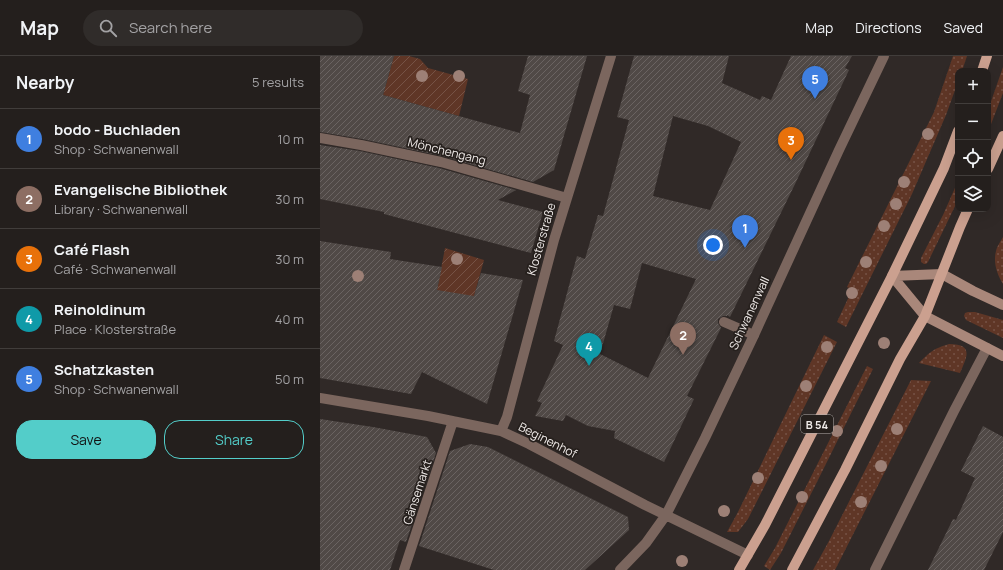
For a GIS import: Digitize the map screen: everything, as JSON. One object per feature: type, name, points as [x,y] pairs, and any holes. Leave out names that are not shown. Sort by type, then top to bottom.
[{"type":"main road","points":[[983,68],[987,56]]},
{"type":"main road","points":[[991,162],[1003,136]]},
{"type":"main road","name":"B 54","points":[[739,570],[790,478],[892,276],[944,168],[955,139]]},
{"type":"main road","points":[[792,570],[845,470],[900,359],[925,316],[967,212]]},
{"type":"street","name":"Klosterstraße","points":[[501,431],[507,417],[554,240],[611,56]]},
{"type":"street","name":"Schwanenwall","points":[[620,570],[646,543],[666,515],[705,438],[754,335],[836,156],[884,56]]},
{"type":"street","name":"Mönchengang","points":[[320,138],[441,162],[567,198]]},
{"type":"street","points":[[892,276],[942,274],[1003,305]]},
{"type":"street","points":[[892,276],[925,316],[1003,356]]},
{"type":"street","points":[[724,322],[754,335]]},
{"type":"street","points":[[875,570],[987,348]]},
{"type":"street","name":"Beginenhof","points":[[320,398],[428,416],[501,431],[748,555]]},
{"type":"street","name":"Gänsemarkt","points":[[404,570],[453,421]]},
{"type":"shaded area","points":[[394,56],[409,56],[420,59],[428,68],[468,79],[459,116],[383,95]]},
{"type":"shaded area","points":[[953,56],[967,56],[963,68],[955,68],[955,90],[946,115],[912,194],[846,327],[837,322],[852,290],[847,287],[934,112]]},
{"type":"shaded area","points":[[1003,67],[1003,93],[991,124],[991,101]]},
{"type":"shaded area","points":[[955,188],[955,206],[928,262],[924,264],[921,262],[921,258]]},
{"type":"shaded area","points":[[1003,237],[1003,284],[997,272],[995,255],[998,245]]},
{"type":"shaded area","points":[[445,248],[484,260],[473,300],[437,290]]},
{"type":"shaded area","points":[[975,312],[1003,320],[1003,338],[966,320],[964,316],[965,313]]},
{"type":"shaded area","points":[[824,335],[837,342],[748,519],[738,532],[727,532],[738,512]]},
{"type":"shaded area","points":[[949,344],[962,346],[965,349],[965,362],[960,373],[919,363],[932,351]]},
{"type":"shaded area","points":[[867,366],[873,369],[781,553],[770,570],[764,566],[775,548]]},
{"type":"shaded area","points":[[911,380],[931,381],[835,570],[813,570],[829,541]]},
{"type":"building","points":[[320,56],[394,56],[383,95],[520,133],[530,95],[518,91],[528,56],[587,56],[554,170],[533,182],[442,156],[362,139],[320,132]]},
{"type":"building","points":[[634,56],[729,56],[722,83],[760,100],[762,96],[771,100],[791,56],[852,56],[845,68],[849,70],[730,317],[727,315],[718,319],[718,323],[721,328],[687,396],[694,399],[664,462],[614,438],[615,431],[588,426],[566,415],[563,421],[535,416],[542,403],[537,401],[563,345],[554,341],[577,256],[585,259],[598,215],[603,216],[629,120],[617,117]],"holes":[[[673,116],[708,126],[741,142],[710,210],[653,196]],[[642,263],[696,279],[648,378],[600,354],[614,305],[630,309]]]},
{"type":"building","points":[[320,145],[360,151],[439,168],[516,190],[498,200],[543,212],[531,253],[384,214],[384,212],[320,199]]},
{"type":"building","points":[[320,241],[391,252],[390,259],[442,267],[437,290],[474,296],[481,273],[523,280],[487,404],[422,372],[411,394],[320,378]]},
{"type":"building","points":[[320,419],[427,437],[436,453],[406,542],[400,540],[390,570],[320,570]]},
{"type":"building","points":[[983,426],[1003,437],[1003,532],[984,570],[928,570],[953,519],[956,520],[975,478],[961,471]]},
{"type":"building","points":[[470,444],[488,447],[628,517],[629,530],[585,570],[494,570],[419,546],[450,451]]},
{"type":"place","name":"Schatzkasten","points":[[815,99]]},
{"type":"place","name":"Café Flash","points":[[791,160]]},
{"type":"place","name":"bodo - Buchladen","points":[[745,248]]},
{"type":"place","name":"Evangelische Bibliothek","points":[[683,355]]},
{"type":"place","name":"Reinoldinum","points":[[589,366]]}]
